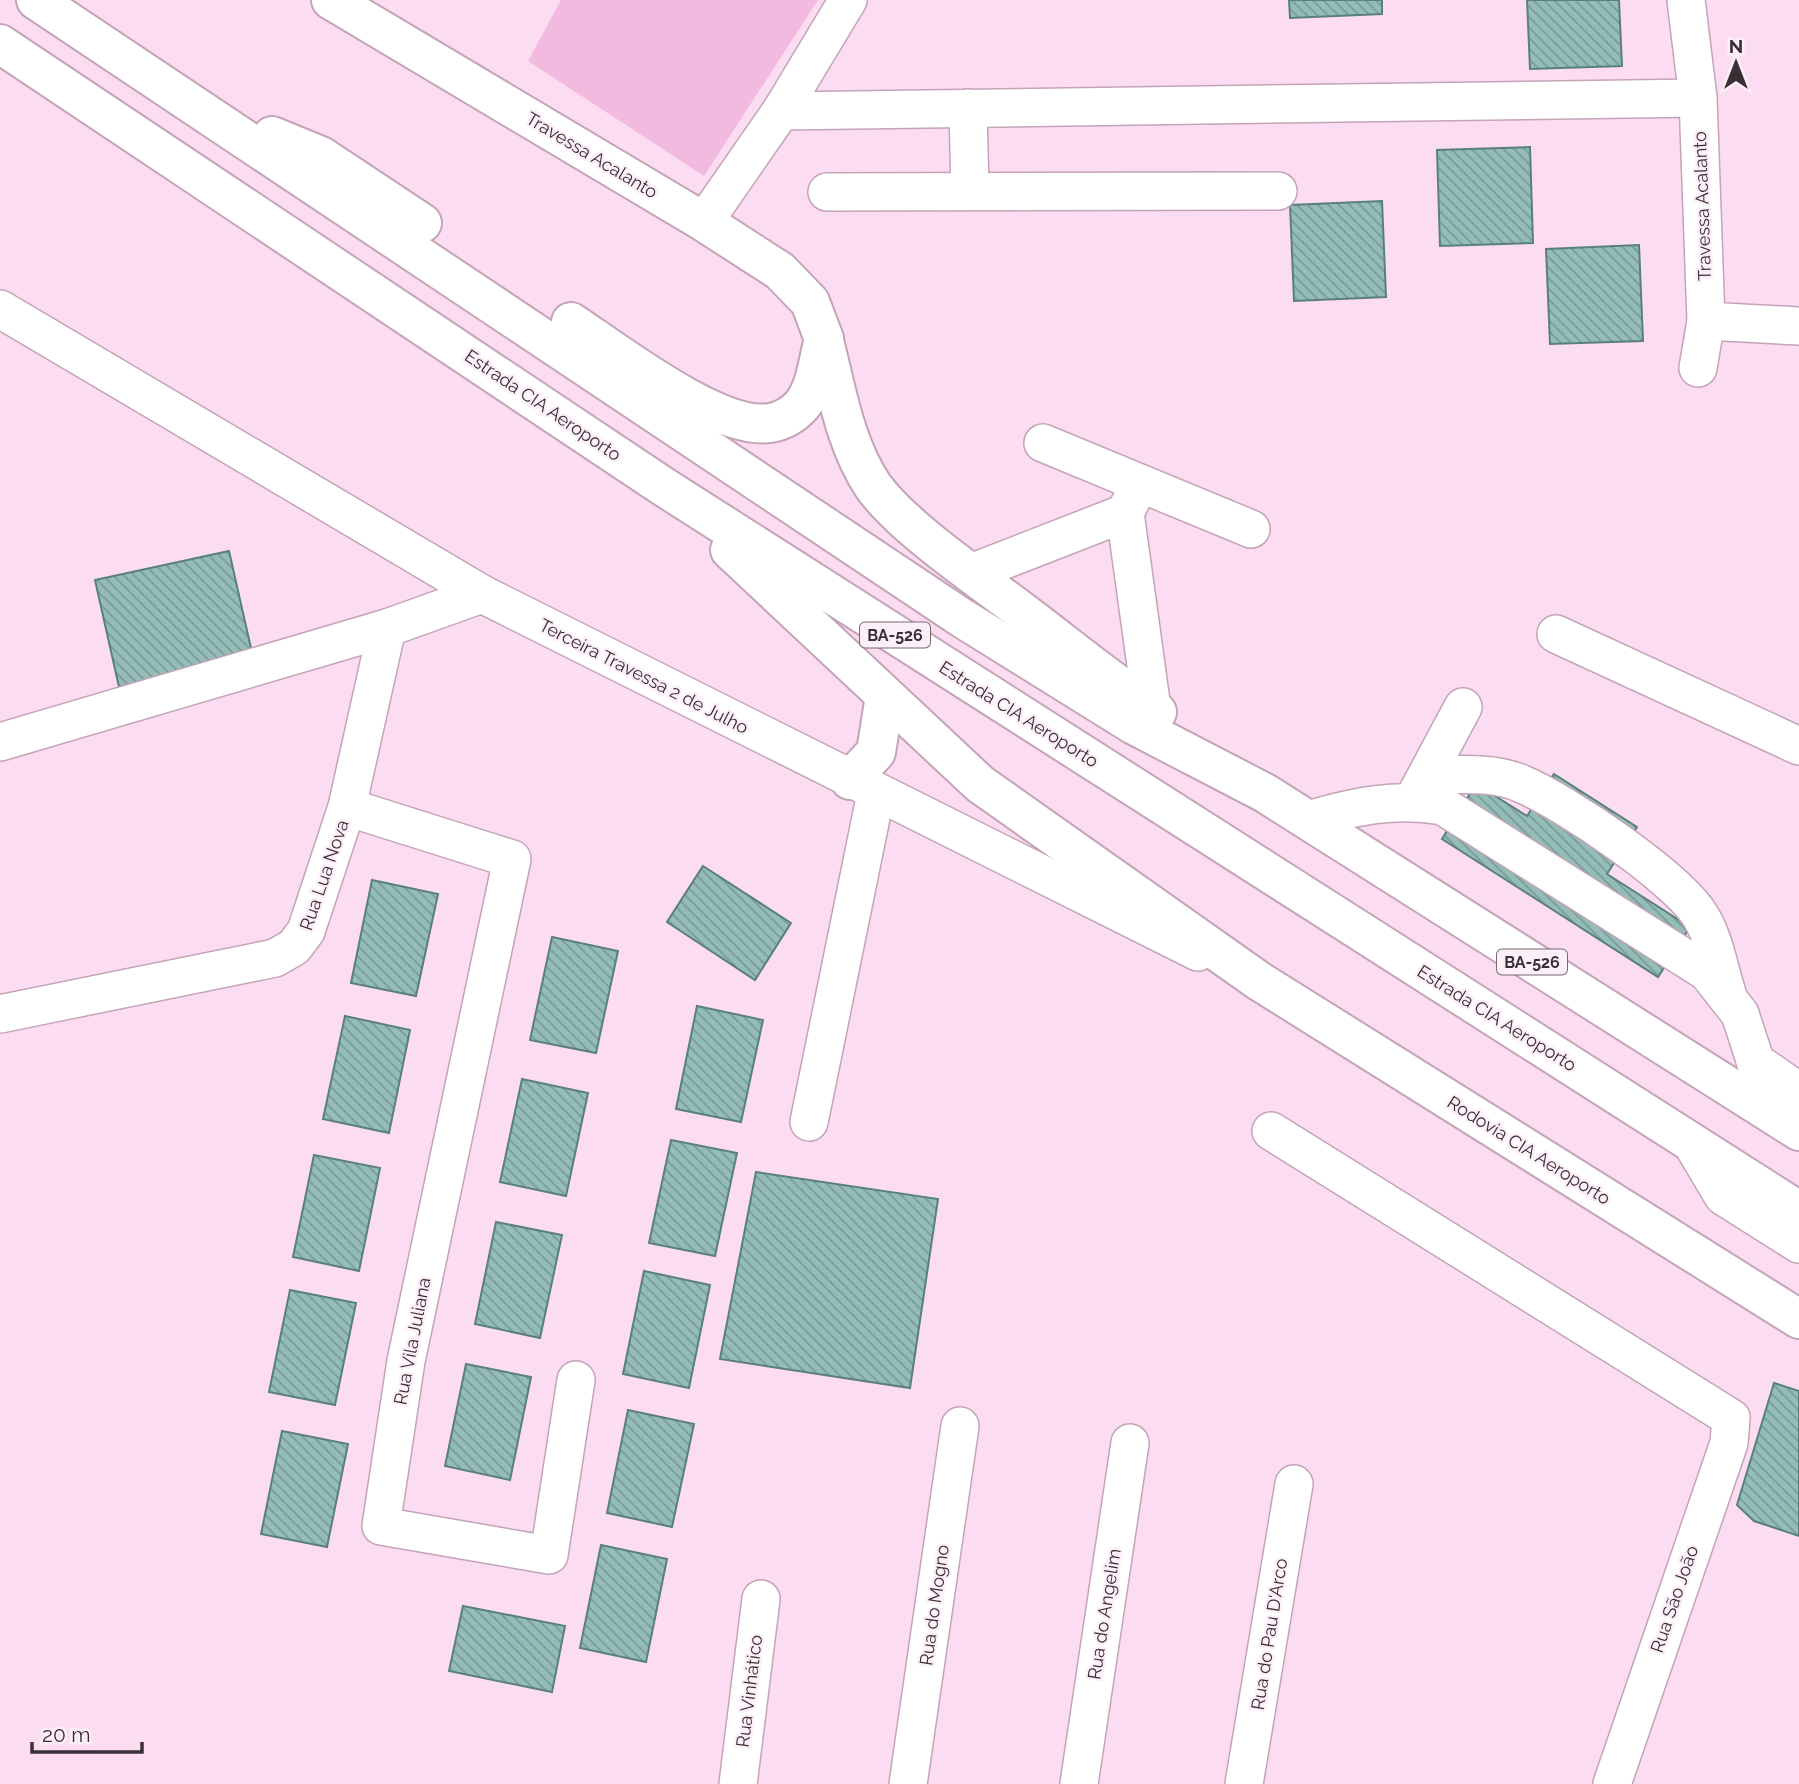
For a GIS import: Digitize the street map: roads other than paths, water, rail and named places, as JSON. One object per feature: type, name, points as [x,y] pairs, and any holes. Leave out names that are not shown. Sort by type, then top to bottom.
[{"type":"main road","name":"BA-526","points":[[36,0],[962,618],[1134,724],[1265,793],[1790,1113]]},
{"type":"main road","name":"Travessa Acalanto","points":[[331,0],[375,11],[780,271],[810,302],[824,339],[844,421],[856,457],[874,487],[895,511],[971,573],[1152,709],[1226,756],[1265,793]]},
{"type":"main road","name":"Estrada CIA Aeroporto","points":[[0,44],[664,487],[1799,1210]]},
{"type":"main road","points":[[194,105],[321,156],[676,392],[723,413],[753,422],[783,420],[809,394],[824,339]]},
{"type":"main road","name":"Rodovia CIA Aeroporto","points":[[664,487],[980,784],[1259,981],[1799,1319]]},
{"type":"main road","points":[[863,787],[876,752],[885,696]]},
{"type":"street","points":[[704,222],[781,111],[848,0]]},
{"type":"street","name":"Travessa Acalanto","points":[[1686,0],[1698,98],[1706,321],[1698,368]]},
{"type":"street","points":[[781,111],[1698,98]]},
{"type":"street","points":[[968,108],[970,191]]},
{"type":"street","points":[[827,192],[1278,191]]},
{"type":"street","name":"Terceira Travessa 2 de Julho","points":[[0,309],[482,594],[863,787],[1259,981]]},
{"type":"street","points":[[1706,321],[1799,326]]},
{"type":"street","points":[[1043,443],[1132,499],[1251,529]]},
{"type":"street","points":[[971,573],[1132,499]]},
{"type":"street","points":[[1132,499],[1152,709]]},
{"type":"street","points":[[0,741],[387,628],[482,594]]},
{"type":"street","name":"Rua Lua Nova","points":[[0,1014],[223,970],[275,958],[294,947],[306,931],[347,807],[387,628]]},
{"type":"street","points":[[1556,634],[1799,746]]},
{"type":"street","points":[[1420,788],[1463,708]]},
{"type":"street","points":[[1308,820],[1476,775],[1522,784],[1567,810],[1670,880],[1702,918],[1728,998]]},
{"type":"street","points":[[809,1122],[863,787]]},
{"type":"street","points":[[1420,788],[1443,806],[1707,972],[1740,1014],[1755,1061],[1790,1113]]},
{"type":"street","name":"Rua Vila Juliana","points":[[347,807],[512,859],[406,1362],[381,1526],[549,1555],[576,1380]]},
{"type":"street","name":"Rua São João","points":[[1271,1132],[1728,1415],[1732,1426],[1729,1443],[1623,1743],[1612,1784]]},
{"type":"street","points":[[1691,1142],[1723,1196],[1799,1244]]},
{"type":"street","name":"Rua do Mogno","points":[[908,1784],[961,1426]]},
{"type":"street","name":"Rua do Angelim","points":[[1079,1784],[1130,1443]]},
{"type":"street","name":"Rua do Pau D'Arco","points":[[1244,1784],[1294,1483]]},
{"type":"street","name":"Rua Vinhático","points":[[738,1784],[761,1599]]}]
